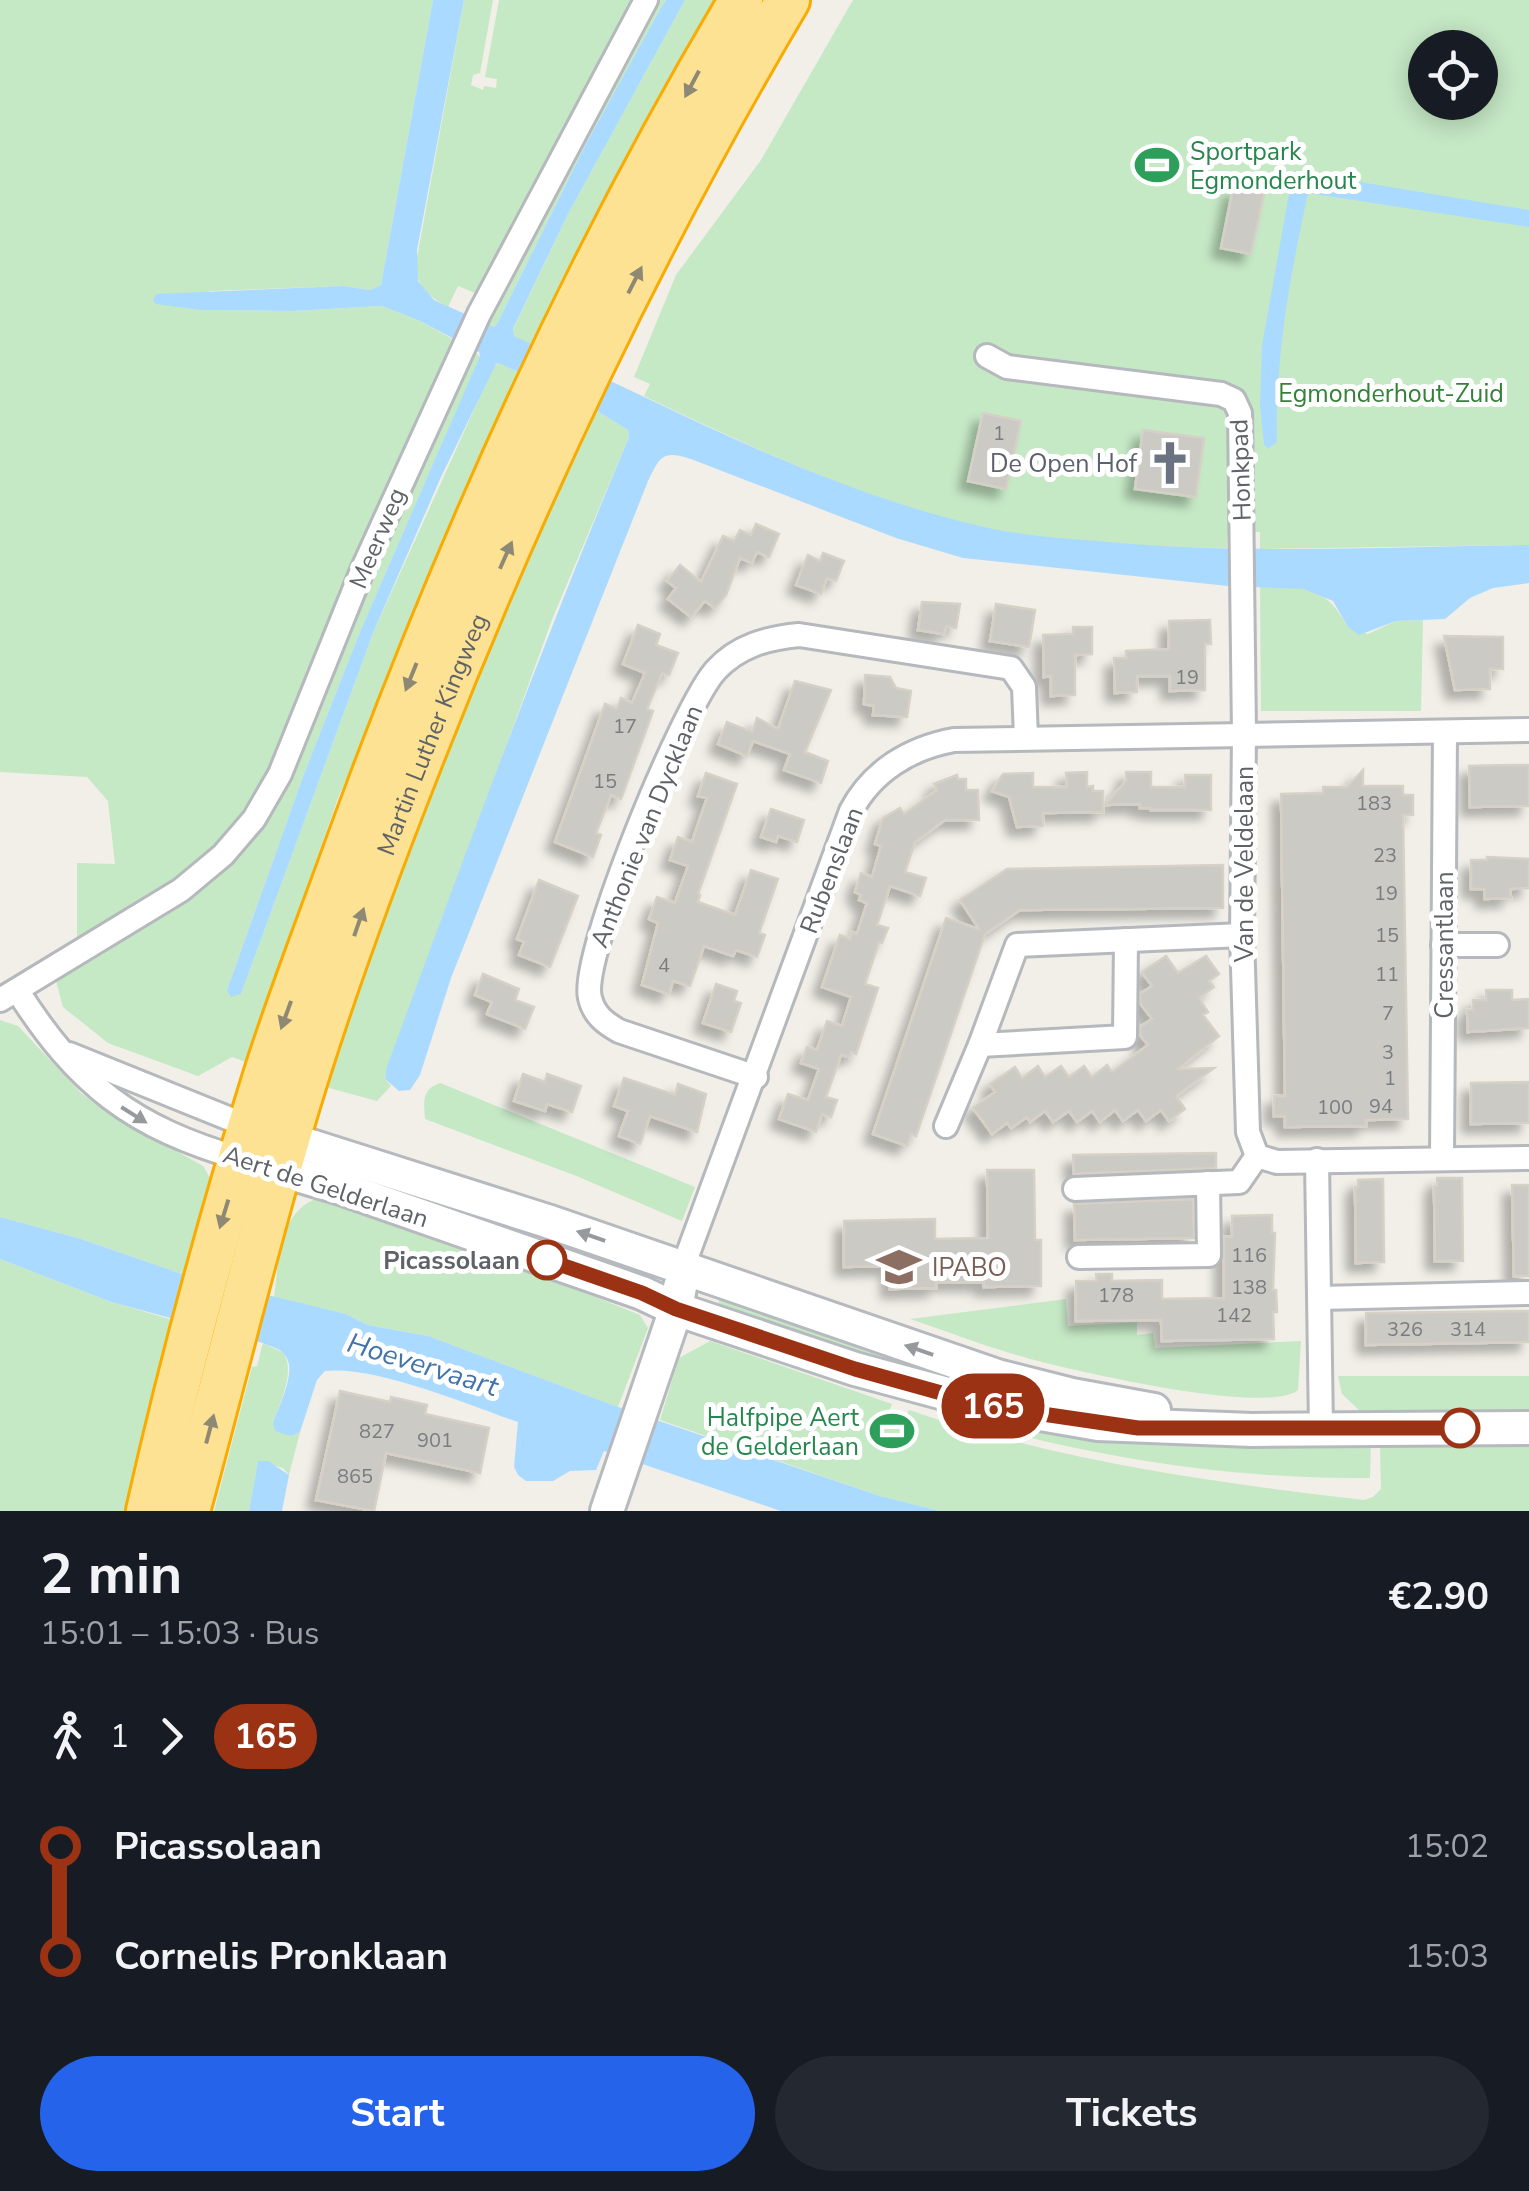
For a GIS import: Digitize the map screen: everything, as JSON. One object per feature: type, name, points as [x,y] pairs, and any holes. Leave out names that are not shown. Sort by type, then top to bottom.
[{"type":"highway","name":"Martin Luther Kingweg","points":[[148,1511],[208,1270],[352,944],[565,376],[698,72],[742,0]]},
{"type":"highway","name":"Martin Luther Kingweg","points":[[565,376],[674,204],[788,0]]},
{"type":"highway","name":"Martin Luther Kingweg","points":[[188,1511],[264,1218],[265,1148]]},
{"type":"street","name":"Meerweg","points":[[8,995],[181,890],[232,846],[254,819],[280,774],[362,568],[479,314],[646,0]]},
{"type":"street","name":"Honkpad","points":[[987,356],[1007,368],[1221,394],[1234,400],[1242,424],[1244,734]]},
{"type":"street","name":"Anthonie van Dycklaan","points":[[756,1076],[619,1030],[602,1022],[590,998],[589,972],[626,865],[674,742],[709,678],[731,656],[749,646],[799,635],[1012,668],[1024,687],[1026,738]]},
{"type":"street","name":"Van de Veldelaan","points":[[1257,1156],[1248,1132],[1242,935],[1244,734],[1529,730]]},
{"type":"street","name":"Cressantlaan","points":[[1442,1159],[1445,732]]},
{"type":"street","name":"Rubenslaan","points":[[683,1267],[860,793],[890,766],[933,744],[1026,738],[1244,734]]},
{"type":"street","points":[[946,1126],[1017,945],[1242,935]]},
{"type":"street","points":[[980,1045],[1125,1037],[1126,940]]},
{"type":"street","points":[[1444,945],[1497,945]]},
{"type":"street","name":"Aert de Gelderlaan","points":[[8,995],[100,1091],[142,1122],[196,1146],[265,1148],[683,1267],[996,1376],[1252,1430]]},
{"type":"street","name":"Aert de Gelderlaan","points":[[62,1050],[341,1188],[642,1293],[676,1309],[855,1369],[988,1406],[1118,1426],[1252,1430],[1529,1428]]},
{"type":"street","points":[[1075,1189],[1239,1182],[1257,1156],[1276,1162],[1529,1158]]},
{"type":"street","points":[[1317,1160],[1320,1430]]},
{"type":"street","points":[[1079,1257],[1209,1255],[1208,1183]]},
{"type":"street","points":[[611,1498],[676,1309],[683,1267]]},
{"type":"street","points":[[1320,1298],[1529,1293]]},
{"type":"green space","points":[[0,0],[433,0],[381,285],[370,290],[343,286],[209,291],[201,310],[292,311],[382,306],[456,341],[278,758],[238,823],[194,869],[85,938],[77,939],[77,863],[115,864],[108,801],[87,777],[0,772]]},
{"type":"green space","points":[[464,0],[493,0],[480,73],[473,75],[471,85],[483,90],[484,86],[496,88],[497,79],[485,77],[499,0],[634,0],[475,293],[458,286],[448,307],[427,292],[415,269]]},
{"type":"green space","points":[[653,0],[666,0],[586,144],[493,327],[486,323]]},
{"type":"green space","points":[[685,0],[724,0],[542,349],[513,336],[567,216]]},
{"type":"green space","name":"Egmonderhout-Zuid","points":[[853,0],[1529,0],[1529,545],[1260,549],[1260,532],[1228,532],[1227,548],[1101,543],[1008,532],[934,515],[766,452],[644,396],[650,384],[634,377],[676,275],[761,160]]},
{"type":"green space","points":[[473,349],[480,357],[360,632],[304,774],[227,990],[241,994],[373,633],[493,368],[499,362],[523,375],[338,798],[246,1062],[232,1057],[198,1076],[108,1043],[63,1007],[55,977],[224,865],[352,616]]},
{"type":"green space","points":[[589,406],[628,430],[629,437],[553,617],[385,1079],[391,1086],[377,1101],[318,1085],[381,903]]},
{"type":"green space","points":[[1260,585],[1321,595],[1348,627],[1368,634],[1396,621],[1423,620],[1421,711],[1261,711]]},
{"type":"green space","points":[[0,1020],[18,1026],[81,1093],[105,1111],[203,1166],[212,1181],[185,1275],[81,1239],[0,1217]]},
{"type":"green space","points":[[440,1083],[695,1187],[682,1221],[425,1119],[427,1093]]},
{"type":"green space","points":[[318,1198],[408,1221],[640,1315],[648,1328],[618,1407],[428,1336],[368,1325],[346,1314],[274,1298],[288,1226],[295,1214]]},
{"type":"green space","points":[[0,1259],[111,1302],[173,1320],[130,1511],[0,1511]]},
{"type":"green space","points":[[723,1288],[1081,1416],[714,1316]]},
{"type":"green space","points":[[1066,1299],[1068,1326],[1137,1322],[1137,1335],[1153,1333],[1155,1348],[1301,1341],[1298,1390],[1279,1397],[1249,1398],[1167,1388],[1027,1358],[910,1319]]},
{"type":"green space","points":[[710,1341],[892,1404],[888,1414],[905,1420],[909,1410],[1077,1456],[1306,1493],[1364,1500],[1373,1497],[1381,1489],[1380,1445],[1529,1444],[1529,1511],[940,1511],[880,1496],[660,1420],[679,1358]]},
{"type":"green space","points":[[263,1343],[284,1353],[287,1361],[285,1388],[273,1423],[291,1436],[300,1432],[289,1475],[283,1468],[258,1461],[249,1511],[214,1511],[252,1367],[257,1366]]},
{"type":"green space","points":[[1338,1376],[1529,1376],[1529,1411],[1359,1410],[1342,1394]]},
{"type":"green space","points":[[893,1395],[1371,1440],[1370,1478],[1257,1474],[1108,1454],[982,1424]]},
{"type":"water","points":[[433,0],[464,0],[417,250],[418,281],[434,300],[494,327],[586,144],[661,8],[666,0],[685,0],[567,216],[513,329],[514,336],[798,466],[916,509],[976,525],[1051,537],[1205,548],[1529,545],[1529,583],[1493,588],[1470,598],[1445,619],[1396,621],[1359,635],[1348,627],[1333,601],[1304,589],[1228,586],[963,558],[896,538],[691,459],[668,455],[648,481],[451,978],[420,1075],[410,1090],[399,1091],[385,1079],[387,1067],[534,672],[629,437],[628,430],[589,406],[496,364],[441,477],[373,633],[241,994],[231,997],[227,990],[304,774],[360,632],[480,356],[420,321],[382,306],[292,311],[201,310],[156,304],[153,300],[156,294],[343,286],[370,290],[381,285]]},
{"type":"water","points":[[1293,171],[1529,210],[1529,227],[1308,193],[1285,316],[1278,378],[1277,442],[1268,449],[1264,444],[1260,405],[1262,346]]},
{"type":"water","name":"Hoevervaart","points":[[0,1217],[81,1239],[185,1275],[346,1314],[368,1325],[428,1336],[618,1407],[880,1496],[940,1511],[781,1511],[604,1451],[596,1470],[570,1471],[553,1481],[526,1481],[514,1467],[518,1422],[422,1388],[346,1371],[325,1371],[317,1380],[300,1432],[291,1436],[275,1431],[273,1423],[289,1369],[282,1352],[263,1343],[111,1302],[0,1259]]},
{"type":"water","points":[[258,1461],[268,1461],[289,1475],[282,1511],[249,1511]]},
{"type":"building","points":[[1233,188],[1264,194],[1251,254],[1221,248]]},
{"type":"building","points":[[983,413],[1021,421],[1006,489],[968,481]]},
{"type":"building","name":"De Open Hof","points":[[1143,430],[1204,438],[1196,497],[1135,489]]},
{"type":"building","points":[[756,524],[779,534],[769,557],[757,552],[752,563],[740,558],[726,595],[715,608],[705,601],[691,617],[668,599],[676,588],[667,581],[680,565],[701,582],[723,536],[734,541],[740,530],[751,535]]},
{"type":"building","points":[[823,553],[844,561],[836,581],[827,578],[821,594],[796,585],[808,555],[820,561]]},
{"type":"building","points":[[922,602],[960,604],[956,628],[946,626],[944,634],[918,630]]},
{"type":"building","points":[[996,604],[1035,610],[1029,647],[990,641]]},
{"type":"building","points":[[1210,620],[1211,644],[1205,644],[1205,690],[1170,691],[1170,676],[1137,676],[1137,692],[1115,693],[1114,658],[1126,658],[1126,651],[1169,649],[1169,621]]},
{"type":"building","points":[[638,625],[660,634],[656,645],[678,653],[669,675],[662,673],[647,709],[653,711],[621,799],[611,795],[596,833],[601,835],[593,857],[555,842],[605,704],[617,709],[621,698],[632,703],[645,673],[623,664]]},
{"type":"building","points":[[1073,627],[1092,627],[1092,654],[1075,655],[1075,695],[1051,696],[1051,676],[1044,677],[1043,635],[1073,634]]},
{"type":"building","points":[[1444,636],[1503,637],[1503,669],[1490,669],[1490,689],[1455,690]]},
{"type":"building","points":[[865,675],[890,677],[896,688],[911,691],[907,717],[873,715],[874,706],[864,704]]},
{"type":"building","points":[[795,681],[831,690],[805,752],[828,761],[821,783],[784,770],[790,754],[753,741],[747,756],[718,744],[727,722],[752,732],[757,718],[778,729]]},
{"type":"building","points":[[1529,765],[1529,806],[1470,807],[1469,766]]},
{"type":"building","points":[[1363,770],[1363,786],[1403,786],[1403,795],[1413,795],[1413,815],[1403,815],[1408,1119],[1366,1120],[1366,1126],[1285,1127],[1285,1116],[1274,1116],[1274,1096],[1285,1096],[1281,794],[1323,793],[1323,787],[1347,787]]},
{"type":"building","points":[[1087,772],[1087,787],[1103,791],[1103,812],[1043,813],[1043,826],[1017,827],[1009,797],[992,791],[1003,774],[1033,773],[1033,787],[1067,787],[1066,773]]},
{"type":"building","points":[[1126,772],[1151,772],[1151,787],[1185,787],[1185,775],[1211,775],[1211,810],[1105,805],[1126,781]]},
{"type":"building","points":[[706,773],[737,784],[698,902],[735,915],[751,870],[778,879],[759,933],[765,935],[757,957],[736,950],[733,956],[704,946],[690,986],[673,981],[669,994],[642,985],[658,923],[649,919],[657,897],[675,903],[688,866],[670,860],[678,837],[692,842],[707,798],[698,796]]},
{"type":"building","points":[[957,775],[958,779],[966,779],[966,790],[978,790],[979,820],[945,820],[915,842],[905,872],[926,878],[920,896],[890,886],[877,925],[888,928],[882,943],[879,942],[865,984],[878,988],[856,1054],[841,1055],[826,1097],[837,1100],[831,1117],[822,1114],[816,1132],[779,1119],[788,1094],[808,1100],[819,1069],[801,1063],[807,1047],[817,1050],[827,1021],[842,1026],[851,997],[822,987],[840,935],[850,939],[852,932],[857,934],[867,903],[859,900],[861,895],[855,892],[861,873],[872,877],[881,846],[875,844],[883,818],[900,808],[904,814],[937,790],[934,784]]},
{"type":"building","points":[[771,809],[804,820],[797,842],[778,836],[776,842],[761,837]]},
{"type":"building","points":[[1529,859],[1529,888],[1510,889],[1511,898],[1485,899],[1484,889],[1471,889],[1471,860]]},
{"type":"building","points":[[1223,865],[1223,908],[1020,910],[985,934],[916,1136],[911,1134],[907,1146],[873,1134],[946,918],[979,929],[960,900],[1007,869]]},
{"type":"building","points":[[539,880],[578,896],[550,967],[519,955],[524,942],[517,939]]},
{"type":"building","points":[[1166,956],[1178,973],[1206,956],[1219,974],[1209,981],[1214,987],[1199,998],[1208,1012],[1203,1015],[1219,1036],[1178,1069],[1214,1068],[1176,1096],[1185,1109],[1169,1121],[1161,1110],[1146,1121],[1138,1110],[1123,1121],[1115,1110],[1100,1122],[1092,1111],[1077,1122],[1069,1111],[1053,1122],[1045,1111],[1030,1122],[1027,1117],[1011,1128],[1007,1123],[992,1134],[973,1108],[995,1092],[990,1084],[1015,1067],[1022,1078],[1038,1066],[1045,1077],[1061,1066],[1069,1077],[1084,1066],[1092,1077],[1107,1065],[1112,1072],[1148,1045],[1140,1035],[1140,1027],[1152,1019],[1140,1003],[1140,994],[1152,986],[1142,972]]},
{"type":"building","points":[[483,974],[519,989],[515,1000],[534,1007],[525,1029],[487,1014],[492,1002],[475,995]]},
{"type":"building","points":[[716,984],[737,991],[734,1001],[741,1003],[731,1032],[703,1023]]},
{"type":"building","points":[[1486,990],[1512,990],[1512,1000],[1529,999],[1529,1028],[1468,1032],[1467,1010],[1473,1010],[1473,1000],[1486,1000]]},
{"type":"building","points":[[523,1074],[545,1082],[547,1074],[581,1086],[572,1112],[547,1104],[545,1111],[514,1101]]},
{"type":"building","points":[[624,1078],[675,1095],[678,1084],[706,1094],[697,1132],[650,1116],[640,1144],[619,1136],[628,1111],[614,1106]]},
{"type":"building","points":[[1529,1082],[1529,1123],[1471,1124],[1471,1083]]},
{"type":"building","points":[[1216,1153],[1216,1168],[1074,1174],[1073,1155]]},
{"type":"building","points":[[987,1170],[1034,1170],[1035,1240],[1041,1240],[1041,1286],[984,1287],[984,1282],[936,1282],[936,1288],[890,1289],[890,1266],[844,1267],[844,1221],[935,1219],[935,1239],[988,1238]]},
{"type":"building","points":[[1437,1178],[1462,1178],[1463,1261],[1435,1261]]},
{"type":"building","points":[[1383,1179],[1384,1262],[1356,1263],[1355,1187],[1358,1180]]},
{"type":"building","points":[[1512,1185],[1529,1185],[1529,1276],[1514,1276]]},
{"type":"building","points":[[1193,1199],[1194,1238],[1075,1240],[1074,1204]]},
{"type":"building","points":[[1272,1215],[1277,1312],[1273,1312],[1274,1339],[1162,1341],[1161,1320],[1076,1321],[1076,1281],[1097,1281],[1096,1274],[1112,1274],[1112,1281],[1162,1280],[1162,1299],[1224,1298],[1224,1237],[1232,1237],[1232,1216]]},
{"type":"building","points":[[1529,1311],[1529,1342],[1366,1345],[1366,1313]]},
{"type":"building","points":[[340,1391],[427,1405],[425,1414],[489,1428],[480,1473],[386,1453],[374,1511],[316,1500]]},
{"type":"bus line","name":"165","points":[[547,1260],[676,1309],[855,1369],[988,1406],[1138,1428],[1460,1428]]},
{"type":"place","name":"Sportpark Egmonderhout","points":[[1157,165]]},
{"type":"place","name":"De Open Hof","points":[[1170,463]]},
{"type":"place","name":"Picassolaan","points":[[547,1260]]},
{"type":"place","name":"IPABO","points":[[899,1267]]},
{"type":"place","name":"Halfpipe Aert de Gelderlaan","points":[[892,1431]]}]
